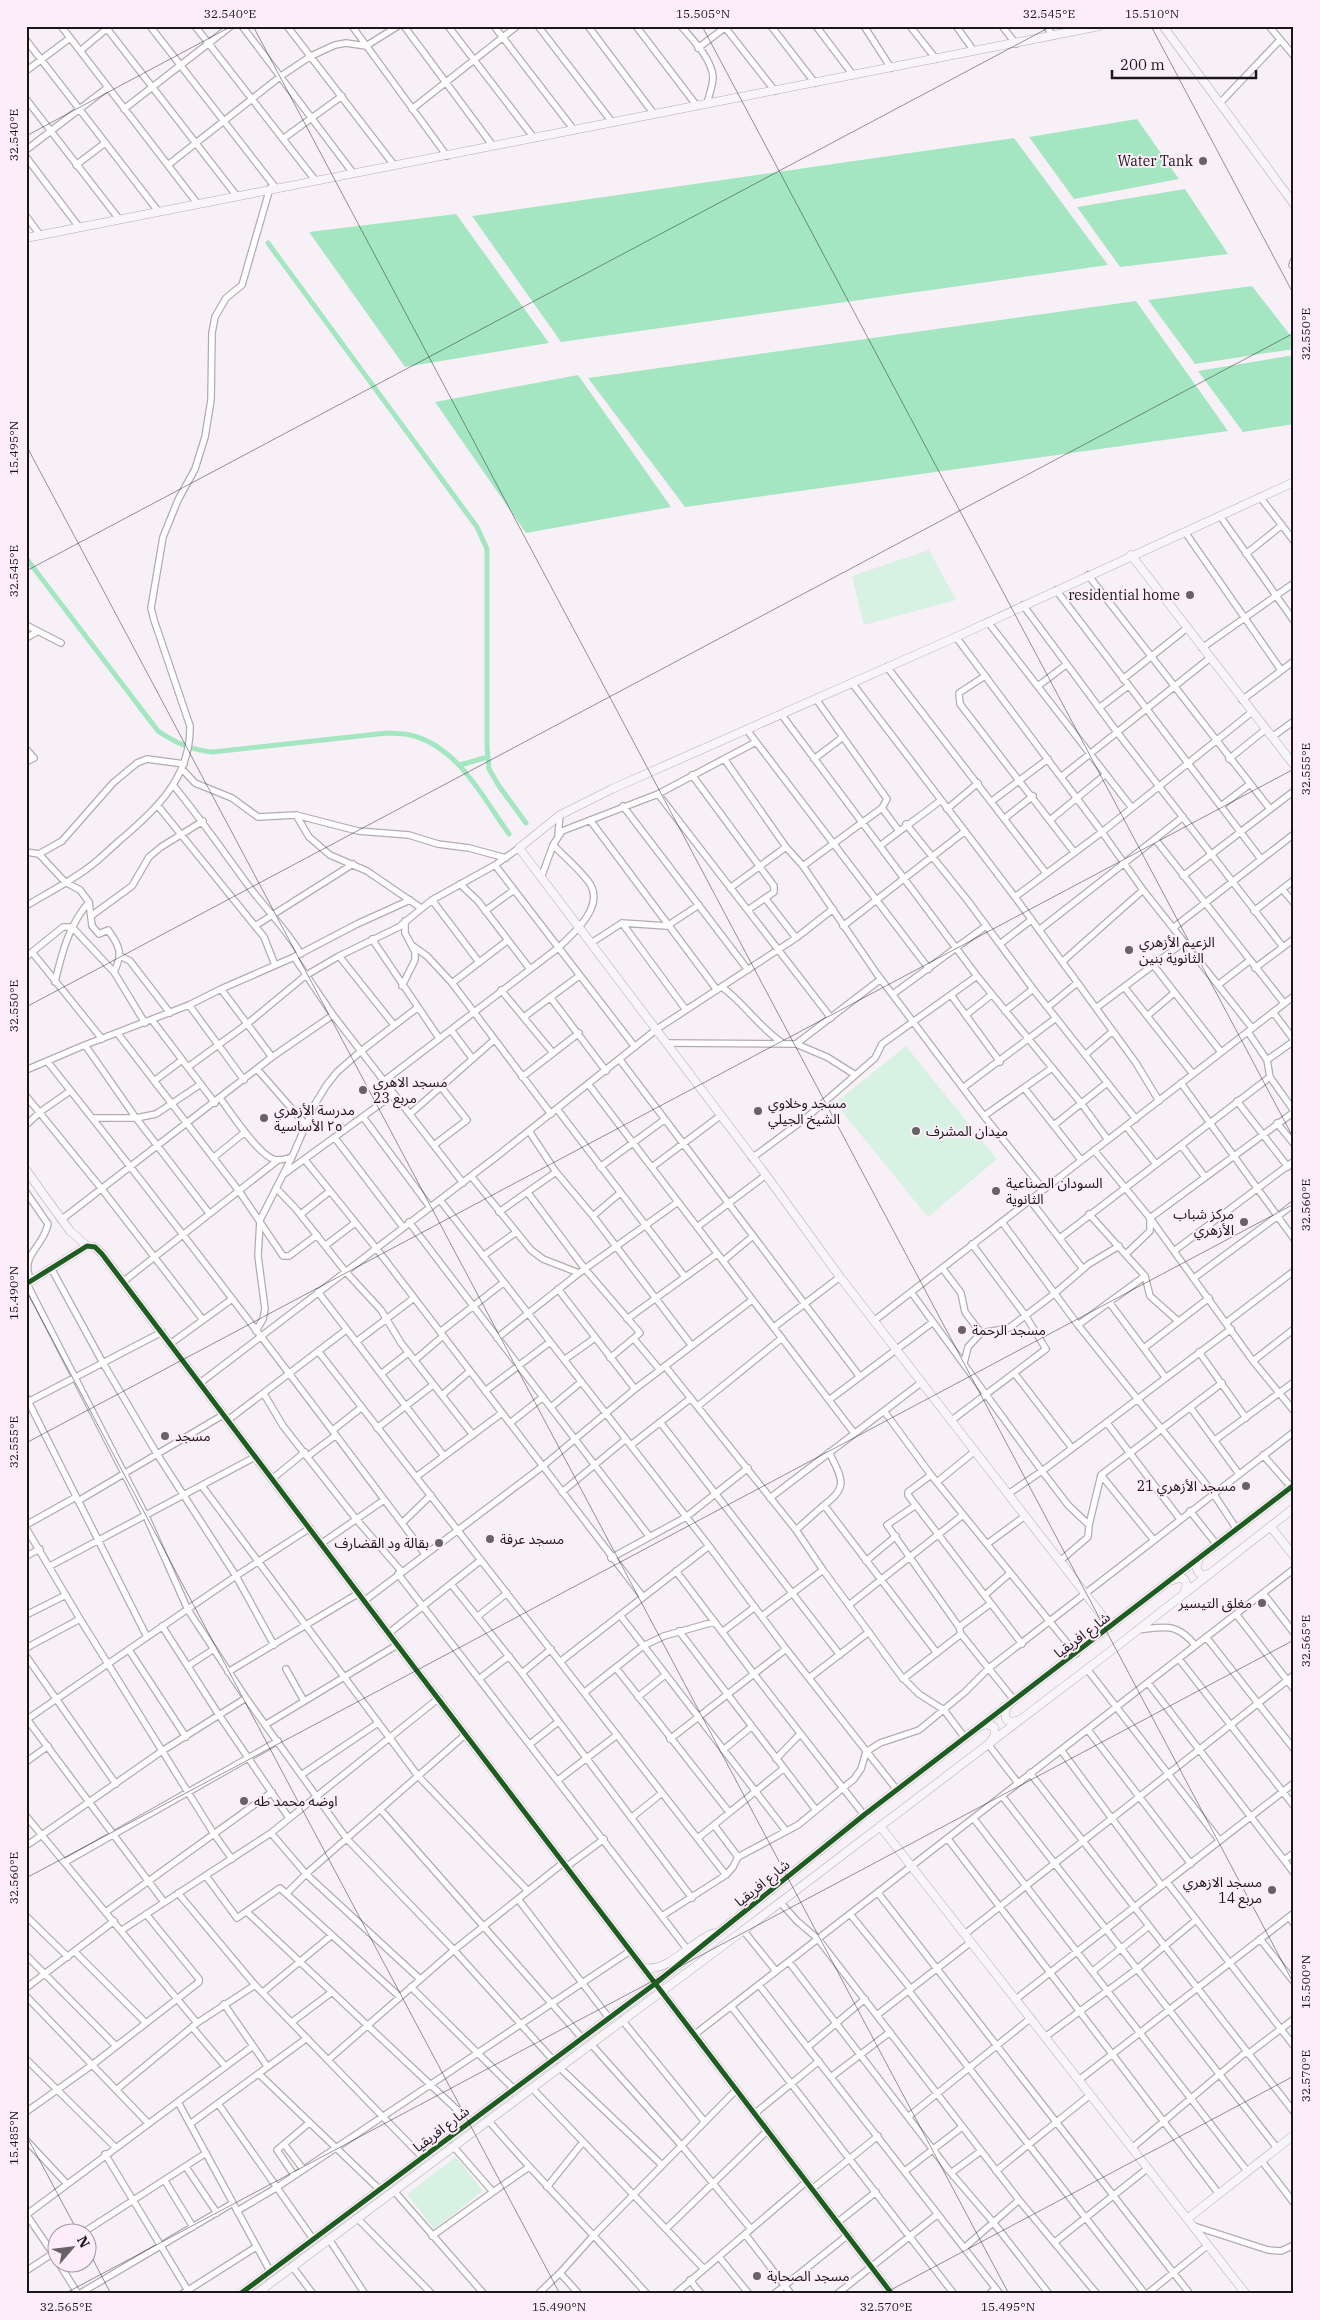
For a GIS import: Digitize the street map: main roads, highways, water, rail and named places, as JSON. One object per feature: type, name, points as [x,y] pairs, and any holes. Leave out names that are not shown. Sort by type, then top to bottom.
[{"type":"waterway","points":[[268,243],[477,527],[487,549],[487,748],[489,769],[526,823]]},
{"type":"waterway","points":[[26,558],[158,731],[171,739],[191,748],[213,752],[387,733],[410,735],[427,741],[442,750],[456,762],[468,775],[509,834]]},
{"type":"waterway","points":[[460,765],[488,757]]},
{"type":"place","name":"Water Tank","points":[[1203,161]]},
{"type":"place","name":"residential home","points":[[1190,595]]},
{"type":"place","name":"الزعيم الأزهري الثانوية بنين","points":[[1129,950]]},
{"type":"place","name":"مسجد الاهري مربع 23","points":[[363,1090]]},
{"type":"place","name":"مسجد وخلاوي الشيخ الجيلي","points":[[758,1111]]},
{"type":"place","name":"مدرسة الأزهري ٢٥ الأساسية","points":[[264,1118]]},
{"type":"place","name":"ميدان المشرف","points":[[916,1131]]},
{"type":"place","name":"السودان الصناعية الثانوية","points":[[996,1191]]},
{"type":"place","name":"مركز شباب الأزهري","points":[[1244,1222]]},
{"type":"place","name":"مسجد الرحمة","points":[[962,1330]]},
{"type":"place","name":"مسجد","points":[[165,1436]]},
{"type":"place","name":"مسجد الأزهري 21","points":[[1246,1486]]},
{"type":"place","name":"مسجد عرفة","points":[[490,1539]]},
{"type":"place","name":"بقالة ود القضارف","points":[[439,1543]]},
{"type":"place","name":"مغلق التيسير","points":[[1262,1603]]},
{"type":"place","name":"اوضه محمد طه","points":[[244,1801]]},
{"type":"place","name":"مسجد الازهري مربع 14","points":[[1272,1890]]},
{"type":"place","name":"مسجد الصحابة","points":[[757,2276]]}]
